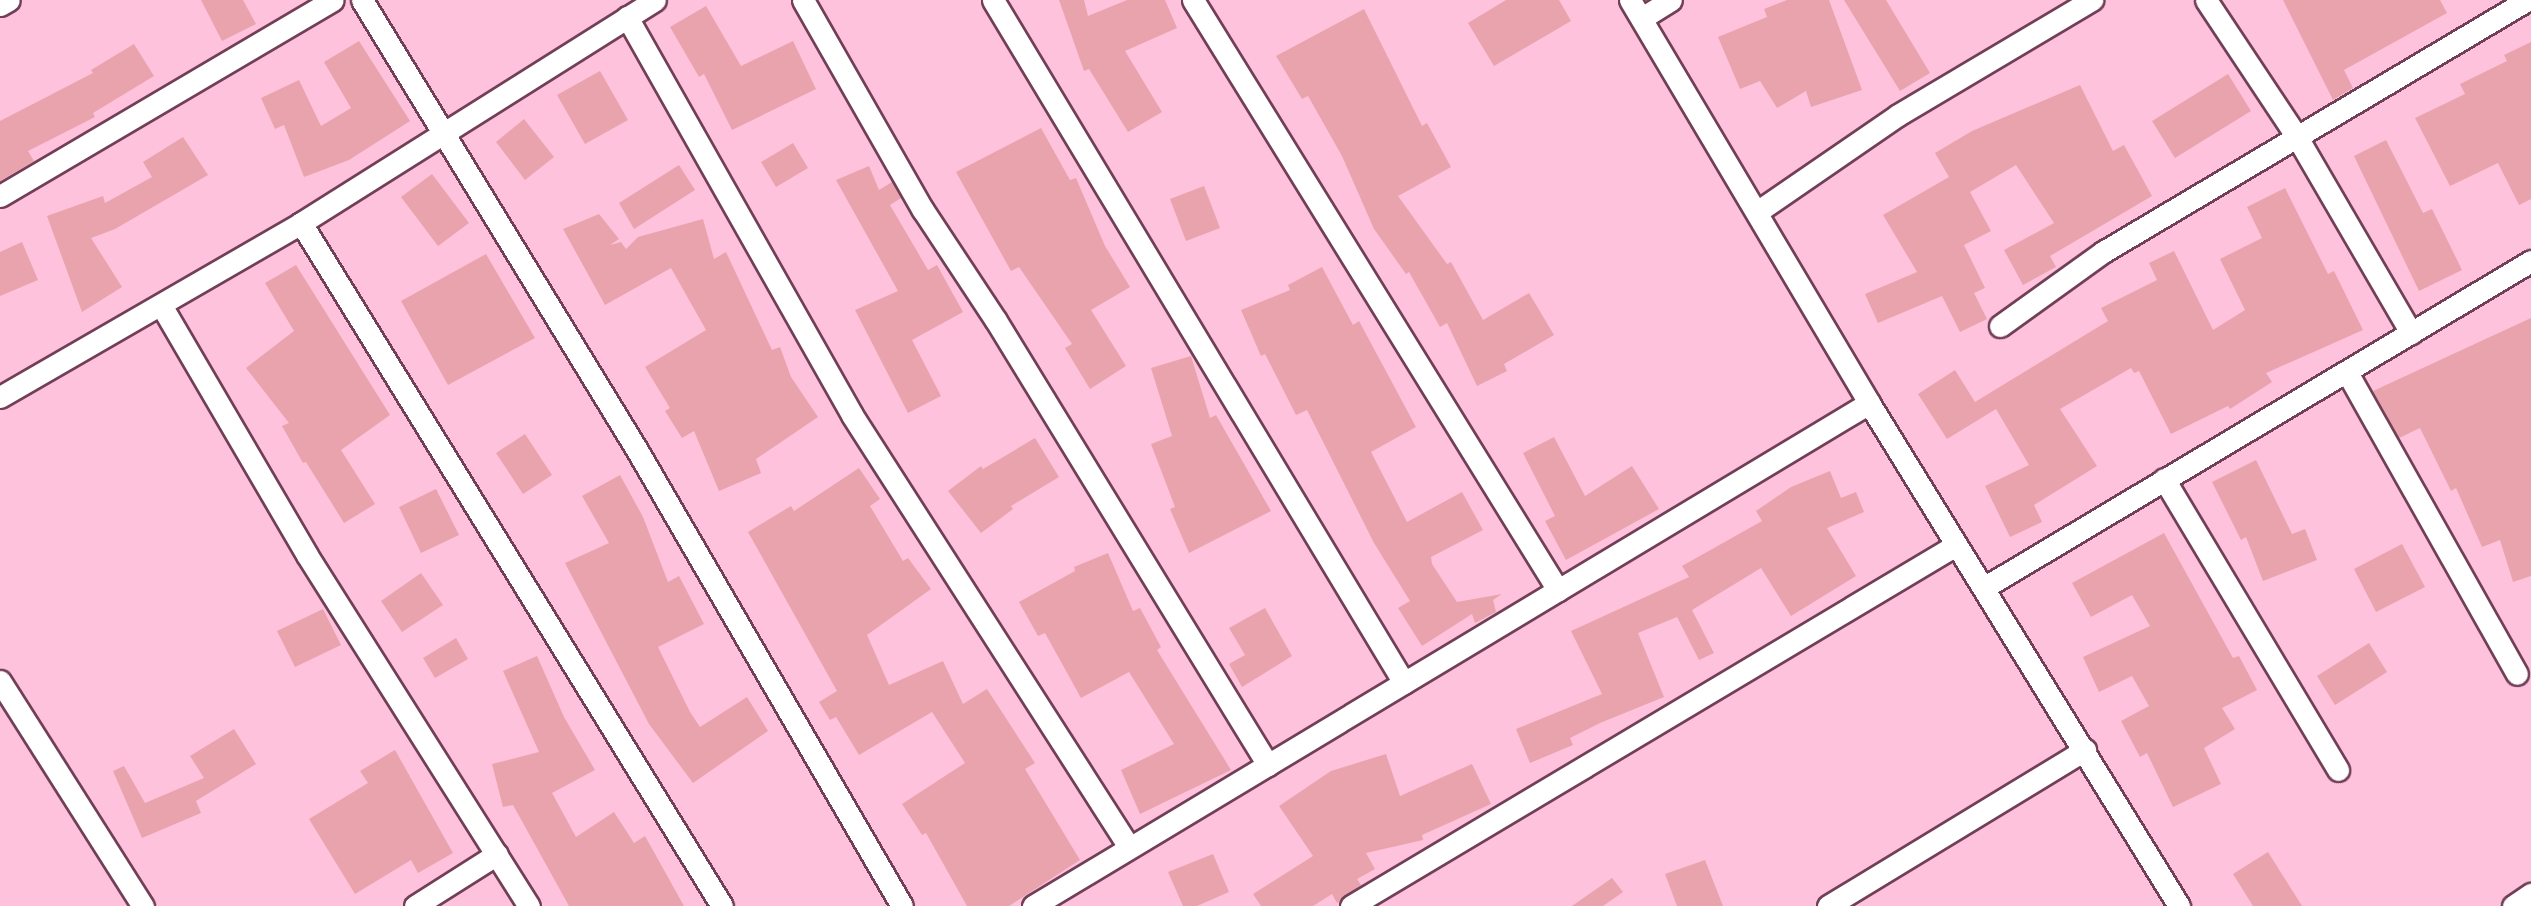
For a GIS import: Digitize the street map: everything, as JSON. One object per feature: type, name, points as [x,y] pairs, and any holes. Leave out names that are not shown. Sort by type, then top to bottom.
[{"type":"street","points":[[0,5],[9,0]]},
{"type":"street","points":[[0,196],[333,0]]},
{"type":"street","points":[[362,0],[445,130],[508,243],[637,450],[902,906]]},
{"type":"street","points":[[0,397],[301,223],[655,0]]},
{"type":"street","points":[[803,0],[923,210],[995,319],[1268,765]]},
{"type":"street","points":[[993,0],[1404,683]]},
{"type":"street","points":[[1193,0],[1558,590]]},
{"type":"street","points":[[1630,0],[1869,402],[2179,906]]},
{"type":"street","points":[[1642,18],[1671,0]]},
{"type":"street","points":[[1757,212],[1898,115],[2092,0]]},
{"type":"street","points":[[2206,0],[2297,137],[2411,333]]},
{"type":"street","points":[[2000,326],[2103,252],[2527,0]]},
{"type":"street","points":[[627,17],[852,415],[1129,847]]},
{"type":"street","points":[[301,223],[722,906]]},
{"type":"street","points":[[1985,587],[2348,374],[2531,261]]},
{"type":"street","points":[[161,304],[307,555],[529,906]]},
{"type":"street","points":[[2348,374],[2517,674]]},
{"type":"street","points":[[1033,906],[1869,402]]},
{"type":"street","points":[[2164,480],[2338,770]]},
{"type":"street","points":[[1351,906],[1956,545]]},
{"type":"street","points":[[0,681],[143,906]]},
{"type":"street","points":[[1828,906],[2085,750]]},
{"type":"street","points":[[415,906],[497,854]]},
{"type":"street","points":[[2513,906],[2531,894]]},
{"type":"building","points":[[201,0],[243,0],[256,24],[222,41]]},
{"type":"building","points":[[1059,0],[1084,0],[1088,16],[1127,0],[1165,0],[1177,28],[1125,51],[1162,112],[1128,132],[1089,69],[1084,71]]},
{"type":"building","points":[[1506,0],[1559,0],[1571,21],[1494,66],[1468,23]]},
{"type":"building","points":[[1787,0],[1829,0],[1862,90],[1811,107],[1806,91],[1777,108],[1760,81],[1740,89],[1718,37],[1767,17],[1764,9]]},
{"type":"building","points":[[1844,0],[1886,0],[1930,73],[1900,91]]},
{"type":"building","points":[[2283,0],[2440,0],[2447,13],[2344,70],[2353,88],[2333,100]]},
{"type":"building","points":[[706,6],[741,66],[793,41],[816,89],[732,130],[704,74],[699,77],[670,27]]},
{"type":"building","points":[[1364,9],[1422,126],[1427,123],[1451,167],[1398,196],[1447,264],[1451,262],[1483,320],[1529,293],[1554,335],[1504,364],[1507,371],[1477,386],[1447,323],[1440,327],[1409,272],[1406,274],[1374,229],[1342,156],[1308,96],[1302,99],[1276,56]]},
{"type":"building","points":[[359,41],[410,121],[349,160],[304,177],[284,125],[275,129],[261,98],[299,80],[321,126],[351,108],[324,62]]},
{"type":"building","points":[[2531,42],[2531,199],[2519,205],[2498,163],[2450,186],[2415,118],[2465,94],[2460,84],[2507,61],[2504,55]]},
{"type":"building","points":[[134,44],[154,76],[93,113],[95,117],[28,151],[34,161],[0,181],[0,121],[93,73],[91,70]]},
{"type":"building","points":[[600,71],[628,120],[585,144],[557,95]]},
{"type":"building","points":[[2228,74],[2251,111],[2175,158],[2152,121]]},
{"type":"building","points":[[2080,85],[2113,151],[2124,145],[2152,196],[2050,256],[2056,267],[2023,285],[2004,250],[2054,223],[2016,165],[1970,192],[1991,231],[1964,245],[1985,288],[1974,293],[1987,319],[1960,332],[1942,296],[1878,323],[1865,294],[1917,272],[1883,215],[1949,177],[1935,153],[1972,131]]},
{"type":"building","points":[[524,119],[554,157],[525,180],[496,142]]},
{"type":"building","points":[[1041,128],[1070,180],[1076,178],[1105,246],[1130,287],[1091,310],[1126,366],[1090,389],[1065,348],[1072,344],[1019,267],[1011,271],[956,172]]},
{"type":"building","points":[[183,137],[208,175],[115,229],[91,238],[122,287],[82,312],[47,216],[103,196],[105,203],[152,177],[143,162]]},
{"type":"building","points":[[2386,140],[2423,213],[2432,209],[2462,270],[2419,291],[2354,156]]},
{"type":"building","points":[[793,143],[808,168],[776,187],[761,162]]},
{"type":"building","points":[[679,165],[695,190],[634,229],[619,203]]},
{"type":"building","points":[[869,166],[879,190],[892,182],[901,198],[890,205],[928,270],[937,265],[963,312],[912,340],[941,396],[908,413],[855,310],[898,291],[836,180]]},
{"type":"building","points":[[432,174],[469,223],[438,246],[401,197]]},
{"type":"building","points":[[1204,186],[1220,228],[1186,241],[1170,199]]},
{"type":"building","points":[[2285,188],[2328,274],[2334,271],[2363,330],[2266,373],[2272,382],[2230,409],[2228,406],[2171,434],[2139,371],[2134,373],[2131,368],[2060,409],[2097,466],[2034,505],[2042,522],[2010,537],[1985,486],[2029,465],[1996,409],[1947,439],[1918,394],[1955,370],[1975,402],[2108,321],[2101,308],[2157,280],[2149,263],[2174,251],[2213,330],[2245,310],[2220,259],[2262,238],[2247,207]]},
{"type":"building","points":[[599,214],[619,239],[610,245],[621,242],[626,249],[638,237],[703,219],[714,259],[726,252],[772,350],[780,347],[791,377],[818,417],[756,459],[761,473],[719,491],[694,431],[682,438],[665,411],[670,408],[645,367],[706,330],[671,268],[605,305],[563,229]]},
{"type":"building","points":[[22,242],[38,280],[0,296],[0,252]]},
{"type":"building","points":[[486,254],[535,338],[448,385],[401,301]]},
{"type":"building","points":[[296,265],[390,415],[341,450],[375,504],[344,523],[306,462],[303,463],[282,426],[289,423],[246,368],[294,331],[265,283]]},
{"type":"building","points":[[1322,267],[1353,325],[1359,321],[1416,427],[1371,452],[1407,522],[1462,492],[1483,530],[1431,557],[1432,564],[1457,602],[1502,594],[1493,600],[1496,612],[1475,623],[1472,614],[1422,646],[1398,608],[1410,601],[1374,543],[1307,410],[1296,415],[1265,354],[1261,356],[1241,310],[1290,290],[1288,285]]},
{"type":"building","points":[[2531,318],[2531,576],[2513,582],[2500,540],[2482,547],[2456,488],[2451,491],[2420,428],[2399,438],[2373,391]]},
{"type":"building","points":[[1191,356],[1210,418],[1216,415],[1271,511],[1189,553],[1170,509],[1175,507],[1151,444],[1172,436],[1151,368]]},
{"type":"building","points":[[525,434],[552,475],[523,494],[496,453]]},
{"type":"building","points":[[1554,437],[1585,496],[1632,466],[1659,509],[1566,560],[1545,521],[1555,516],[1523,453]]},
{"type":"building","points":[[1035,438],[1059,477],[1011,506],[1013,509],[981,533],[948,491],[981,466],[983,469]]},
{"type":"building","points":[[2256,460],[2292,534],[2305,529],[2317,560],[2263,581],[2246,537],[2241,540],[2212,482]]},
{"type":"building","points":[[859,468],[880,499],[870,506],[903,561],[908,558],[931,589],[867,635],[889,685],[943,661],[963,704],[987,689],[1035,763],[1025,769],[1080,860],[1009,906],[967,906],[926,833],[922,835],[902,804],[965,763],[932,712],[859,755],[836,717],[830,720],[819,702],[837,691],[748,532],[791,506],[794,511]]},
{"type":"building","points":[[1830,471],[1841,498],[1856,492],[1864,512],[1827,528],[1856,576],[1791,616],[1761,568],[1692,610],[1714,653],[1699,660],[1677,617],[1638,633],[1664,697],[1600,723],[1570,738],[1573,745],[1530,763],[1516,729],[1602,694],[1571,631],[1689,577],[1682,566],[1762,521],[1756,511],[1791,487]]},
{"type":"building","points":[[620,475],[643,517],[668,582],[679,576],[704,624],[658,647],[690,712],[700,727],[747,697],[768,731],[693,783],[649,724],[565,563],[609,543],[582,496]]},
{"type":"building","points":[[436,489],[459,535],[421,553],[399,507]]},
{"type":"building","points":[[2164,533],[2233,658],[2239,656],[2257,690],[2222,708],[2235,729],[2204,748],[2221,784],[2173,807],[2147,753],[2140,757],[2121,721],[2149,706],[2132,676],[2099,692],[2083,657],[2150,626],[2132,595],[2091,617],[2072,583]]},
{"type":"building","points":[[2402,544],[2425,587],[2376,612],[2354,569]]},
{"type":"building","points":[[1108,553],[1133,611],[1140,608],[1161,647],[1157,650],[1231,770],[1140,814],[1121,770],[1174,744],[1129,672],[1081,698],[1045,633],[1038,636],[1019,602],[1075,571],[1074,567]]},
{"type":"building","points":[[421,573],[443,605],[402,632],[381,601]]},
{"type":"building","points":[[1265,608],[1292,656],[1242,687],[1229,664],[1245,655],[1229,628]]},
{"type":"building","points":[[323,609],[341,645],[295,667],[277,631]]},
{"type":"building","points":[[456,638],[468,659],[435,678],[423,658]]},
{"type":"building","points":[[2369,643],[2387,672],[2335,705],[2317,676]]},
{"type":"building","points":[[537,656],[564,717],[595,770],[552,793],[576,837],[614,812],[634,843],[645,836],[684,906],[569,906],[513,805],[503,807],[492,764],[539,752],[503,671]]},
{"type":"building","points":[[234,729],[256,764],[196,801],[201,813],[142,838],[113,771],[124,766],[145,803],[204,778],[190,756]]},
{"type":"building","points":[[395,750],[453,853],[418,873],[411,860],[355,894],[309,819],[368,783],[360,771]]},
{"type":"building","points":[[1386,754],[1400,796],[1472,764],[1491,804],[1422,835],[1423,840],[1366,853],[1375,869],[1357,879],[1361,885],[1337,903],[1332,894],[1313,906],[1261,906],[1253,894],[1313,856],[1279,806],[1331,771]]},
{"type":"building","points":[[2268,852],[2302,906],[2253,906],[2233,874]]},
{"type":"building","points":[[1213,854],[1229,892],[1197,906],[1183,906],[1168,872]]},
{"type":"building","points":[[1705,860],[1723,906],[1677,906],[1665,874]]},
{"type":"building","points":[[1612,878],[1623,892],[1603,906],[1572,906]]}]
